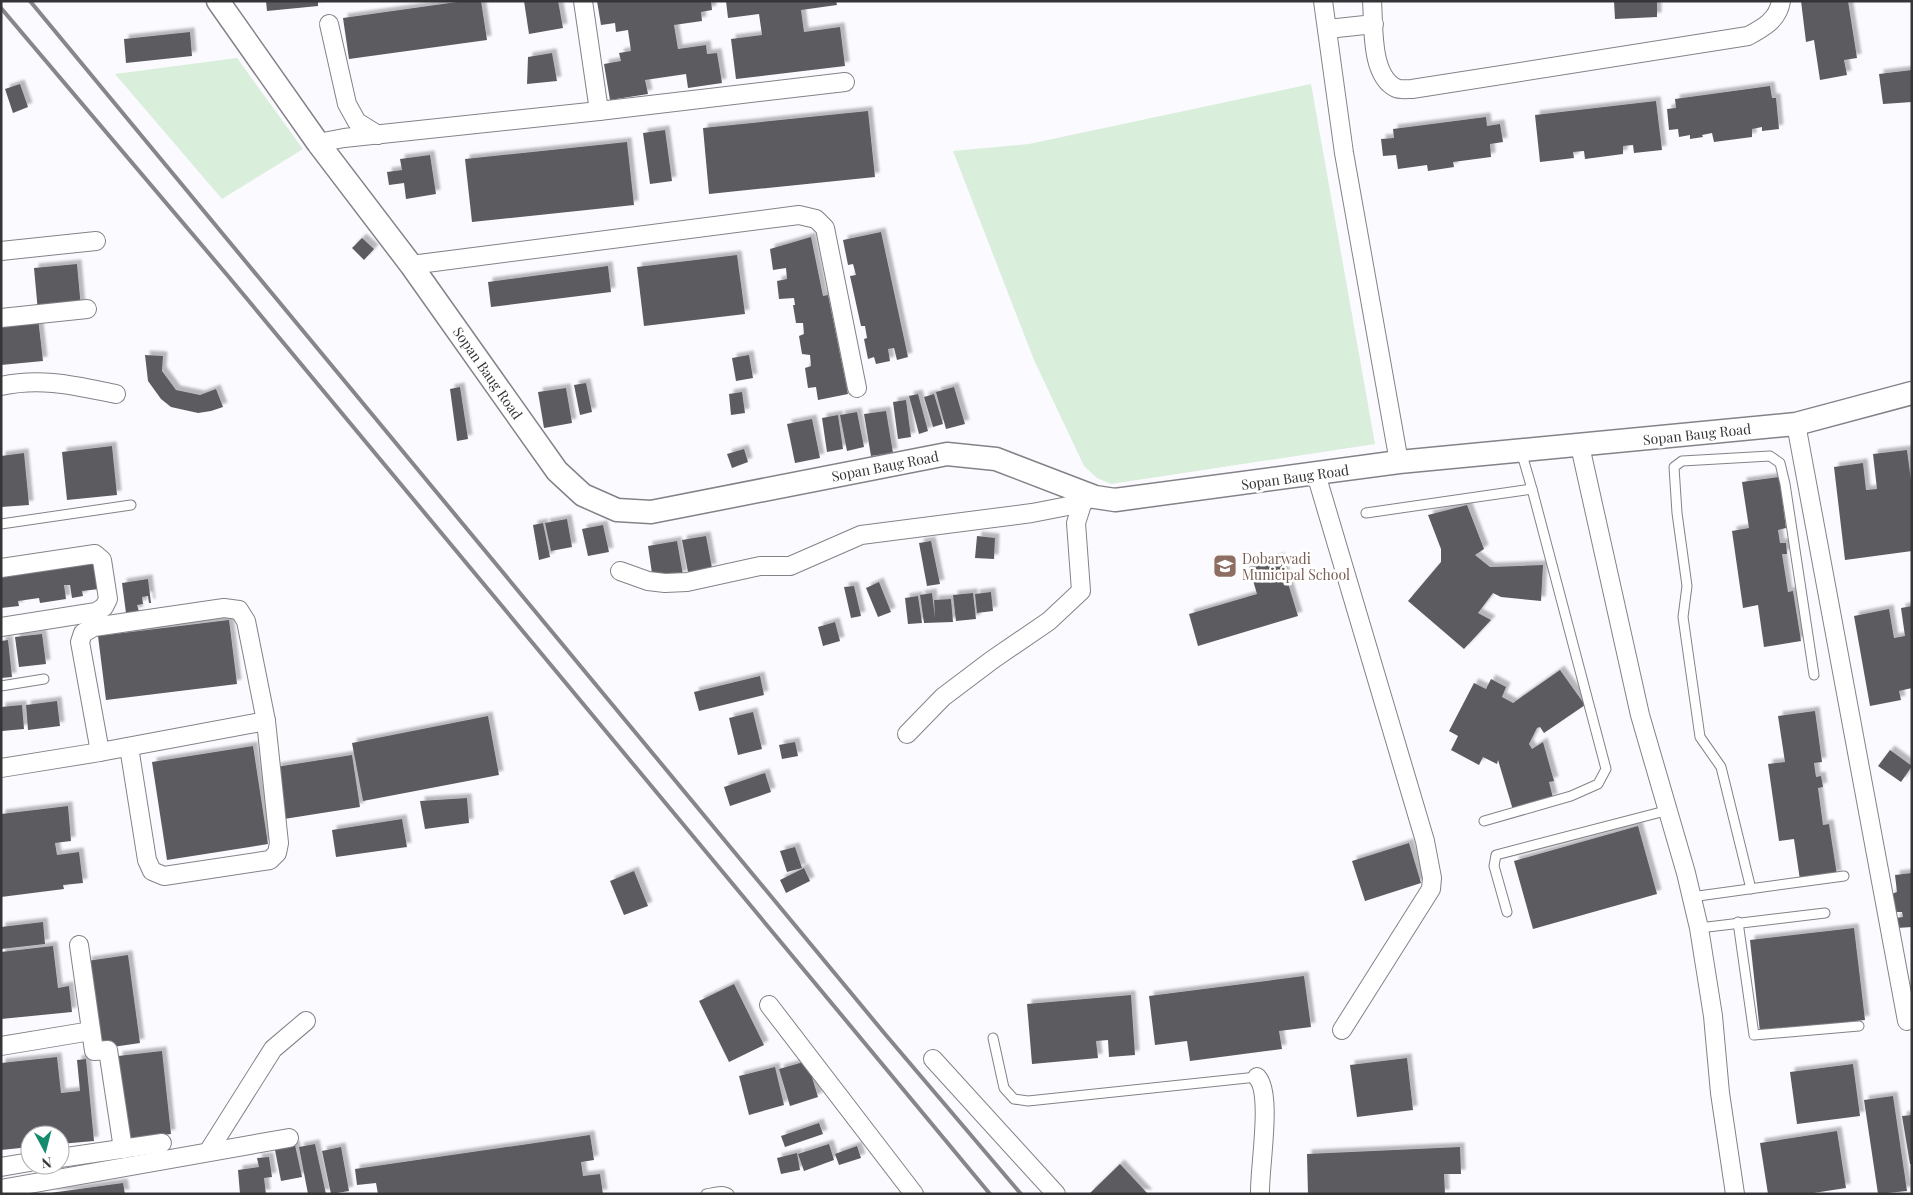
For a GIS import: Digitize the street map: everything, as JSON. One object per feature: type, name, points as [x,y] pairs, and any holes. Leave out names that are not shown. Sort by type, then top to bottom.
[{"type":"street","name":"Sopan Baug Road","points":[[218,1],[318,144],[411,265],[557,471],[583,495],[617,510],[651,512],[947,454],[996,459],[1089,499],[1115,500],[1399,462],[1796,424],[1912,393]]},
{"type":"street","points":[[583,1],[599,112]]},
{"type":"street","points":[[1324,1],[1344,153],[1399,462]]},
{"type":"street","points":[[1372,1],[1377,61],[1383,77],[1397,89],[1412,90],[1748,36],[1766,27],[1780,10],[1781,1]]},
{"type":"street","points":[[329,24],[347,104],[357,122],[378,135]]},
{"type":"street","points":[[1328,29],[1374,24]]},
{"type":"street","points":[[318,144],[344,138],[599,112],[845,82]]},
{"type":"street","points":[[411,265],[799,215],[816,218],[825,228],[858,388]]},
{"type":"street","points":[[1,251],[96,241]]},
{"type":"street","points":[[1,318],[87,309]]},
{"type":"street","points":[[1,386],[14,383],[49,381],[116,394]]},
{"type":"street","points":[[1796,424],[1907,1021]]},
{"type":"street","points":[[1580,446],[1640,715],[1669,810],[1699,928],[1713,1016],[1720,1093],[1735,1194]]},
{"type":"street","points":[[1316,474],[1425,841],[1432,878],[1431,889],[1342,1030]]},
{"type":"street","points":[[620,571],[648,581],[666,583],[687,582],[760,566],[790,566],[861,535],[1032,513],[1068,506],[1089,499]]},
{"type":"street","points":[[907,734],[943,697],[992,660],[1049,621],[1082,591],[1076,523],[1089,499]]},
{"type":"street","points":[[1,568],[95,554],[102,560],[108,599],[104,606],[96,612],[1,627]]},
{"type":"street","points":[[100,752],[80,642],[84,633],[94,628],[224,608],[239,610],[246,621],[266,721],[279,843],[277,853],[270,860],[164,876],[152,871],[147,860],[129,747]]},
{"type":"street","points":[[1,768],[129,747],[266,721]]},
{"type":"street","points":[[79,945],[94,1051],[108,1050],[123,1149]]},
{"type":"street","points":[[769,1004],[914,1194]]},
{"type":"street","points":[[208,1152],[273,1048],[306,1020]]},
{"type":"street","points":[[1,1046],[92,1031]]},
{"type":"street","points":[[933,1059],[1056,1194]]},
{"type":"street","points":[[1257,1077],[1262,1085],[1265,1115],[1260,1194]]},
{"type":"street","points":[[1,1189],[289,1138]]},
{"type":"street","points":[[70,1157],[162,1143]]},
{"type":"street","points":[[1,1167],[20,1164]]},
{"type":"lane","points":[[1484,821],[1571,796],[1598,784],[1606,769],[1532,489],[1520,451]]},
{"type":"lane","points":[[1751,888],[1721,767],[1700,737],[1683,617],[1687,586],[1677,513],[1674,467],[1682,461],[1770,456],[1780,463],[1785,484],[1814,675]]},
{"type":"lane","points":[[1366,513],[1532,489]]},
{"type":"lane","points":[[1,524],[131,505]]},
{"type":"lane","points":[[1,686],[44,679]]},
{"type":"lane","points":[[1507,912],[1494,866],[1496,855],[1669,810]]},
{"type":"lane","points":[[1691,897],[1844,876]]},
{"type":"lane","points":[[1699,928],[1825,912]]},
{"type":"lane","points":[[1738,922],[1754,1035],[1859,1026]]},
{"type":"lane","points":[[993,1038],[1004,1088],[1014,1099],[1028,1101],[1257,1077]]},
{"type":"lane","points":[[706,1194],[726,1192],[729,1194]]},
{"type":"green space","points":[[237,58],[303,149],[222,199],[115,74]]},
{"type":"green space","points":[[1311,84],[1375,444],[1111,484],[1097,478],[1084,466],[1034,360],[953,151],[1029,144]]},
{"type":"building","points":[[266,1],[318,1],[318,6],[267,11]]},
{"type":"building","points":[[464,1],[481,1],[487,40],[349,59],[343,18]]},
{"type":"building","points":[[524,1],[558,1],[563,28],[529,34]]},
{"type":"building","points":[[597,1],[711,1],[712,10],[701,12],[702,21],[674,25],[678,49],[706,45],[707,54],[717,53],[722,83],[688,88],[686,74],[645,80],[648,94],[610,100],[604,64],[621,61],[619,53],[631,51],[628,30],[616,32],[615,23],[601,25]]},
{"type":"building","points":[[726,1],[836,1],[837,5],[801,10],[804,32],[840,27],[845,66],[736,79],[731,39],[762,35],[759,14],[728,18]]},
{"type":"building","points":[[1614,1],[1657,1],[1657,17],[1615,19]]},
{"type":"building","points":[[1801,1],[1848,1],[1857,58],[1844,60],[1847,75],[1820,80],[1814,40],[1806,42]]},
{"type":"building","points":[[190,32],[192,56],[126,63],[124,39]]},
{"type":"building","points":[[552,53],[557,81],[527,84],[528,57]]},
{"type":"building","points":[[1912,70],[1912,102],[1883,104],[1879,74]]},
{"type":"building","points":[[20,84],[28,107],[13,113],[5,89]]},
{"type":"building","points":[[1770,86],[1772,98],[1776,98],[1779,129],[1762,131],[1762,127],[1752,129],[1752,137],[1714,142],[1712,133],[1690,139],[1690,135],[1679,137],[1678,129],[1669,130],[1667,109],[1676,108],[1675,99]]},
{"type":"building","points":[[1656,101],[1662,150],[1634,153],[1633,145],[1623,146],[1623,154],[1585,159],[1584,151],[1573,152],[1574,158],[1540,162],[1535,115]]},
{"type":"building","points":[[868,111],[875,177],[709,194],[703,128]]},
{"type":"building","points":[[1486,117],[1487,126],[1500,124],[1503,142],[1490,144],[1491,157],[1453,162],[1454,167],[1428,171],[1427,165],[1398,169],[1396,155],[1383,156],[1381,139],[1394,138],[1393,129]]},
{"type":"building","points":[[665,130],[672,181],[650,184],[643,133]]},
{"type":"building","points":[[627,142],[634,205],[472,222],[465,159]]},
{"type":"building","points":[[430,155],[436,194],[406,199],[404,183],[389,185],[387,172],[402,170],[400,159]]},
{"type":"building","points":[[881,232],[908,357],[897,360],[894,348],[888,349],[890,361],[876,364],[874,357],[868,359],[864,339],[867,338],[865,326],[861,326],[850,276],[856,275],[853,264],[848,265],[843,240]]},
{"type":"building","points":[[811,237],[823,296],[828,295],[848,394],[818,400],[816,387],[808,388],[805,368],[811,366],[810,355],[802,354],[799,336],[804,334],[803,323],[796,323],[793,305],[795,305],[794,298],[779,299],[777,281],[787,279],[786,268],[773,270],[770,249]]},
{"type":"building","points":[[362,238],[374,249],[364,260],[352,248]]},
{"type":"building","points":[[737,255],[745,314],[644,326],[637,267]]},
{"type":"building","points":[[77,264],[81,308],[38,312],[34,268]]},
{"type":"building","points":[[608,266],[611,292],[491,307],[488,282]]},
{"type":"building","points":[[38,318],[43,361],[1,365],[1,321]]},
{"type":"building","points":[[145,355],[163,356],[162,371],[176,390],[200,395],[216,389],[223,407],[198,413],[171,407],[161,399],[148,381]]},
{"type":"building","points":[[749,355],[753,378],[736,381],[732,358]]},
{"type":"building","points":[[586,383],[592,412],[580,415],[574,385]]},
{"type":"building","points":[[460,387],[468,439],[457,441],[450,389]]},
{"type":"building","points":[[954,387],[965,424],[946,429],[936,392]]},
{"type":"building","points":[[566,388],[572,423],[544,428],[538,392]]},
{"type":"building","points":[[742,392],[745,413],[731,415],[729,394]]},
{"type":"building","points":[[918,394],[928,431],[919,434],[909,396]]},
{"type":"building","points":[[934,394],[943,424],[933,427],[924,397]]},
{"type":"building","points":[[906,400],[911,437],[898,439],[893,402]]},
{"type":"building","points":[[886,411],[893,453],[871,456],[864,414]]},
{"type":"building","points":[[857,412],[864,447],[847,451],[840,415]]},
{"type":"building","points":[[838,415],[843,449],[827,452],[822,418]]},
{"type":"building","points":[[812,419],[820,458],[795,463],[787,424]]},
{"type":"building","points":[[112,446],[117,495],[67,500],[62,452]]},
{"type":"building","points":[[744,449],[748,462],[732,468],[727,454]]},
{"type":"building","points":[[1907,450],[1912,488],[1912,551],[1845,560],[1834,467],[1863,463],[1866,490],[1877,489],[1873,454]]},
{"type":"building","points":[[24,453],[29,505],[1,507],[1,456]]},
{"type":"building","points":[[1779,477],[1786,528],[1778,530],[1780,543],[1786,543],[1787,554],[1782,554],[1788,592],[1793,591],[1801,641],[1764,647],[1758,605],[1743,608],[1732,531],[1749,528],[1742,482]]},
{"type":"building","points":[[1467,505],[1484,549],[1475,555],[1490,567],[1543,565],[1541,601],[1501,597],[1493,593],[1478,613],[1491,620],[1464,649],[1408,601],[1441,562],[1441,549],[1428,515]]},
{"type":"building","points":[[567,519],[572,547],[551,551],[545,523]]},
{"type":"building","points":[[543,523],[550,557],[539,560],[533,525]]},
{"type":"building","points":[[603,525],[609,552],[588,556],[582,529]]},
{"type":"building","points":[[706,536],[712,568],[688,572],[682,540]]},
{"type":"building","points":[[977,536],[995,538],[994,559],[975,558]]},
{"type":"building","points":[[677,541],[683,575],[653,580],[648,546]]},
{"type":"building","points":[[931,541],[940,584],[927,586],[919,543]]},
{"type":"building","points":[[1280,557],[1298,616],[1198,646],[1189,614],[1257,594],[1249,567]]},
{"type":"building","points":[[95,561],[99,589],[82,591],[83,596],[72,598],[70,585],[64,585],[66,599],[40,603],[39,598],[18,601],[19,606],[1,608],[1,575]]},
{"type":"building","points":[[148,579],[151,603],[149,603],[148,596],[142,597],[143,604],[137,605],[139,611],[126,613],[122,583]]},
{"type":"building","points":[[879,582],[891,612],[878,617],[866,588]]},
{"type":"building","points":[[854,586],[861,616],[851,618],[844,587]]},
{"type":"building","points":[[991,592],[993,611],[977,613],[975,594]]},
{"type":"building","points":[[932,593],[935,618],[934,600],[951,599],[953,622],[924,623],[920,595]]},
{"type":"building","points":[[973,593],[976,619],[956,621],[953,595]]},
{"type":"building","points":[[918,596],[922,623],[908,624],[905,598]]},
{"type":"building","points":[[1912,606],[1912,688],[1899,691],[1901,700],[1870,706],[1854,616],[1889,609],[1894,638],[1905,636],[1901,608]]},
{"type":"building","points":[[229,620],[237,684],[106,700],[98,636]]},
{"type":"building","points":[[835,622],[840,641],[823,646],[818,627]]},
{"type":"building","points":[[42,634],[46,664],[19,667],[15,637]]},
{"type":"building","points":[[8,640],[12,677],[1,678],[1,641]]},
{"type":"building","points":[[1560,670],[1585,705],[1544,733],[1540,727],[1537,728],[1529,744],[1532,749],[1543,742],[1554,781],[1549,782],[1553,798],[1513,810],[1498,760],[1497,764],[1483,757],[1479,765],[1451,750],[1458,736],[1449,731],[1474,683],[1486,689],[1491,679],[1506,687],[1502,697],[1513,703]]},
{"type":"building","points":[[760,676],[764,695],[699,711],[694,692]]},
{"type":"building","points":[[57,701],[60,726],[28,730],[26,705]]},
{"type":"building","points":[[22,705],[24,729],[2,731],[1,707]]},
{"type":"building","points":[[1815,711],[1822,762],[1814,763],[1816,777],[1821,776],[1823,787],[1818,788],[1823,825],[1829,824],[1837,875],[1800,880],[1794,839],[1779,841],[1768,764],[1785,762],[1778,716]]},
{"type":"building","points":[[753,712],[762,749],[738,755],[729,718]]},
{"type":"building","points":[[488,716],[499,775],[363,801],[352,743]]},
{"type":"building","points":[[795,742],[798,756],[782,759],[779,745]]},
{"type":"building","points":[[253,746],[268,844],[167,860],[152,762]]},
{"type":"building","points":[[1890,750],[1912,766],[1901,782],[1878,766]]},
{"type":"building","points":[[352,755],[360,807],[284,819],[276,767]]},
{"type":"building","points":[[765,773],[771,792],[730,806],[724,787]]},
{"type":"building","points":[[467,798],[469,823],[425,829],[420,801]]},
{"type":"building","points":[[68,806],[71,841],[55,843],[57,855],[79,852],[83,883],[63,885],[64,889],[1,897],[1,814]]},
{"type":"building","points":[[402,819],[407,847],[336,857],[332,830]]},
{"type":"building","points":[[1638,826],[1657,894],[1533,929],[1514,861]]},
{"type":"building","points":[[1409,843],[1421,883],[1365,901],[1352,861]]},
{"type":"building","points":[[795,847],[802,868],[787,872],[780,851]]},
{"type":"building","points":[[804,868],[810,881],[786,893],[780,880]]},
{"type":"building","points":[[634,871],[648,906],[624,915],[610,881]]},
{"type":"building","points":[[1912,873],[1912,927],[1897,928],[1895,918],[1903,917],[1902,912],[1895,912],[1891,894],[1897,892],[1895,875]]},
{"type":"building","points":[[43,922],[45,944],[1,949],[1,927]]},
{"type":"building","points":[[1854,928],[1865,1020],[1760,1032],[1750,940]]},
{"type":"building","points":[[53,946],[58,988],[69,986],[72,1012],[1,1019],[1,952]]},
{"type":"building","points":[[128,955],[140,1043],[99,1049],[87,961]]},
{"type":"building","points":[[1304,976],[1311,1027],[1279,1031],[1282,1049],[1190,1061],[1187,1041],[1155,1045],[1149,996]]},
{"type":"building","points":[[734,984],[764,1045],[729,1062],[699,1001]]},
{"type":"building","points":[[1131,995],[1135,1055],[1109,1057],[1108,1040],[1096,1041],[1098,1058],[1032,1064],[1027,1004]]},
{"type":"building","points":[[162,1051],[171,1134],[127,1139],[118,1056]]},
{"type":"building","points":[[57,1057],[61,1093],[80,1091],[77,1060],[86,1059],[94,1141],[70,1143],[70,1125],[20,1125],[20,1148],[1,1150],[1,1063]]},
{"type":"building","points":[[1407,1058],[1413,1110],[1357,1117],[1350,1065]]},
{"type":"building","points":[[807,1061],[818,1097],[790,1106],[779,1069]]},
{"type":"building","points":[[1853,1064],[1860,1116],[1797,1124],[1790,1072]]},
{"type":"building","points":[[775,1067],[784,1105],[749,1115],[739,1076]]},
{"type":"building","points":[[1893,1096],[1907,1191],[1878,1194],[1864,1100]]},
{"type":"building","points":[[1912,1115],[1912,1164],[1910,1164],[1902,1116]]},
{"type":"building","points":[[819,1123],[823,1134],[785,1147],[781,1136]]},
{"type":"building","points":[[1837,1131],[1846,1188],[1807,1194],[1768,1194],[1760,1143]]},
{"type":"building","points":[[590,1135],[594,1160],[581,1162],[583,1176],[600,1174],[603,1194],[378,1194],[376,1183],[357,1185],[355,1169]]},
{"type":"building","points":[[315,1144],[326,1194],[308,1194],[299,1147]]},
{"type":"building","points":[[829,1144],[834,1160],[804,1171],[798,1154]]},
{"type":"building","points":[[295,1145],[302,1177],[281,1181],[275,1150]]},
{"type":"building","points":[[857,1146],[861,1158],[839,1165],[835,1154]]},
{"type":"building","points":[[341,1147],[349,1191],[331,1194],[322,1151]]},
{"type":"building","points":[[1460,1147],[1461,1174],[1444,1174],[1445,1194],[1308,1194],[1307,1154]]},
{"type":"building","points":[[797,1153],[800,1170],[781,1174],[777,1158]]},
{"type":"building","points":[[269,1157],[272,1177],[264,1178],[266,1194],[240,1194],[238,1170],[259,1167],[257,1158]]},
{"type":"building","points":[[1120,1164],[1148,1194],[1089,1194]]},
{"type":"building","points":[[123,1183],[125,1194],[50,1193]]},
{"type":"railway","points":[[30,1],[885,1034],[1021,1194]]},
{"type":"railway","points":[[1,8],[228,276],[990,1194]]},
{"type":"place","name":"Dobarwadi Municipal School","points":[[1225,566]]}]
